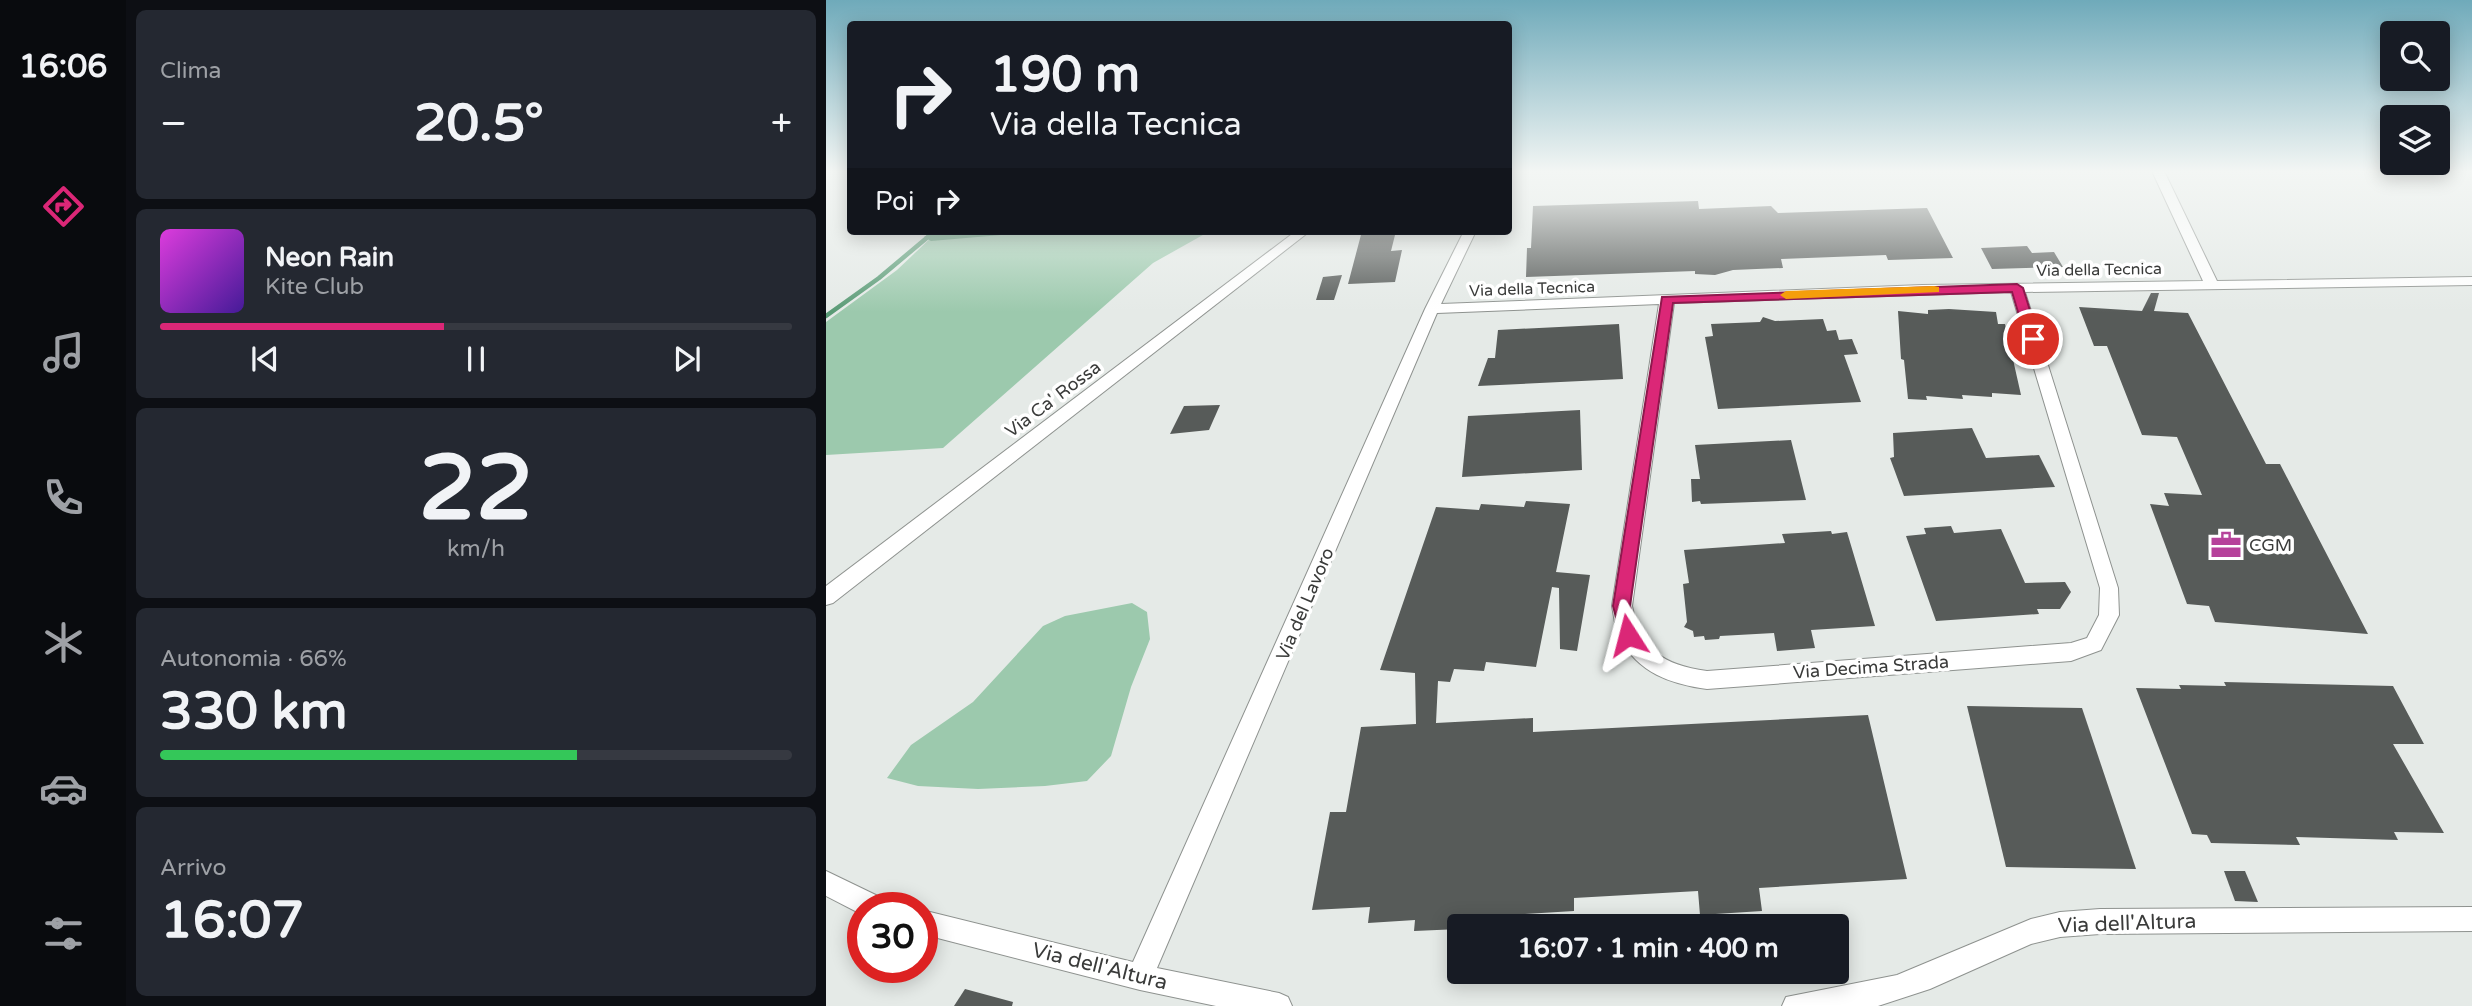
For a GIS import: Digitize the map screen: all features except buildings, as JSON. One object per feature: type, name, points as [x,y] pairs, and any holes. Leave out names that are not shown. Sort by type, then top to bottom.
[{"type":"street","points":[[2180,218],[2212,285]]},
{"type":"street","name":"Via Ca' Rossa","points":[[826,597],[1299,235]]},
{"type":"street","name":"Via del Lavoro","points":[[1140,977],[1432,309],[1468,235]]},
{"type":"street","name":"Via della Tecnica","points":[[1432,309],[2017,288],[2472,281]]},
{"type":"street","name":"Via Decima Strada","points":[[1667,300],[1622,606],[1628,635],[1649,659],[1676,676],[1707,680],[2071,652],[2094,644],[2109,615],[2109,588],[2017,288]]},
{"type":"street","points":[[826,883],[847,894]]},
{"type":"street","name":"Via dell'Altura","points":[[1795,1006],[1838,1002],[1900,987],[1928,977],[1997,944],[2048,926],[2188,920],[2380,922],[2472,919]]},
{"type":"street","name":"Via dell'Altura","points":[[938,926],[1140,977],[1279,1006]]},
{"type":"green space","points":[[934,235],[1203,235],[1153,263],[943,448],[826,455],[826,322],[897,270]]},
{"type":"green space","points":[[1132,603],[1147,612],[1150,639],[1131,687],[1111,756],[1087,781],[978,789],[918,786],[887,778],[911,745],[973,702],[1043,626],[1065,616]]},
{"type":"waterway","points":[[826,316],[879,278],[930,235]]},
{"type":"waterway","points":[[931,237],[954,235]]},
{"type":"slow traffic","points":[[1786,295],[1934,289]]},
{"type":"place","name":"CGM","points":[[2226,545]]},
{"type":"route","points":[[1628,635],[1622,606],[1667,300],[1922,289],[2017,288],[2033,339]]}]
